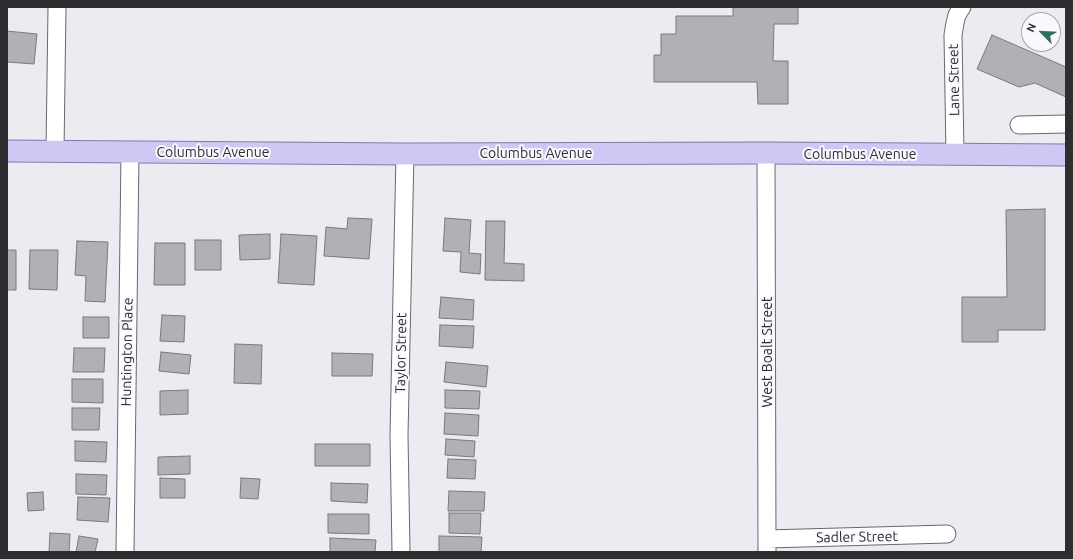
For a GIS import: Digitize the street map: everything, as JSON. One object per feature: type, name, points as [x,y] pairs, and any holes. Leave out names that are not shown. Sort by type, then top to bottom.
[{"type":"main road","name":"Columbus Avenue","points":[[7,151],[405,154],[1066,154]]},
{"type":"street","points":[[55,151],[57,7]]},
{"type":"street","name":"Lane Street","points":[[955,154],[953,34],[954,23],[962,7]]},
{"type":"street","points":[[1019,125],[1066,124]]},
{"type":"street","name":"Huntington Place","points":[[125,552],[130,152]]},
{"type":"street","name":"West Boalt Street","points":[[766,153],[767,545]]},
{"type":"street","name":"Taylor Street","points":[[401,552],[399,434],[405,154]]},
{"type":"street","name":"Sadler Street","points":[[767,545],[947,534]]},
{"type":"building","points":[[733,7],[798,7],[798,24],[774,24],[773,61],[788,61],[788,104],[758,104],[757,82],[654,82],[654,55],[661,55],[661,34],[676,34],[676,16],[733,16]]},
{"type":"building","points":[[7,31],[37,34],[34,64],[7,62]]},
{"type":"building","points":[[992,35],[1021,48],[1021,52],[1031,52],[1066,67],[1066,97],[1035,83],[1019,87],[977,69]]},
{"type":"building","points":[[1045,209],[1045,330],[998,330],[998,342],[962,342],[962,297],[1007,297],[1006,210]]},
{"type":"building","points":[[348,218],[372,219],[369,259],[324,256],[326,227],[347,229]]},
{"type":"building","points":[[445,218],[471,220],[469,253],[481,254],[480,274],[460,272],[461,252],[443,251]]},
{"type":"building","points":[[486,221],[505,221],[504,263],[524,264],[524,281],[485,280]]},
{"type":"building","points":[[270,234],[270,259],[240,260],[239,235]]},
{"type":"building","points":[[281,234],[317,236],[314,285],[278,283]]},
{"type":"building","points":[[195,240],[221,240],[221,270],[195,270]]},
{"type":"building","points":[[77,241],[108,242],[105,302],[85,301],[86,276],[75,275]]},
{"type":"building","points":[[155,243],[185,243],[185,285],[154,285]]},
{"type":"building","points":[[7,250],[16,250],[16,290],[7,290]]},
{"type":"building","points":[[30,250],[58,250],[57,290],[29,289]]},
{"type":"building","points":[[441,297],[474,300],[473,320],[439,318]]},
{"type":"building","points":[[162,315],[185,316],[184,342],[160,341]]},
{"type":"building","points":[[83,317],[109,317],[109,338],[83,338]]},
{"type":"building","points":[[440,325],[474,326],[473,348],[439,346]]},
{"type":"building","points":[[235,344],[262,345],[261,384],[234,383]]},
{"type":"building","points":[[74,348],[105,348],[104,372],[73,372]]},
{"type":"building","points":[[161,352],[191,355],[189,374],[159,371]]},
{"type":"building","points":[[332,353],[373,354],[372,376],[332,376]]},
{"type":"building","points":[[446,362],[488,366],[486,387],[444,382]]},
{"type":"building","points":[[72,379],[103,379],[103,403],[72,402]]},
{"type":"building","points":[[188,390],[188,414],[160,415],[160,391]]},
{"type":"building","points":[[445,390],[480,391],[479,409],[445,408]]},
{"type":"building","points":[[72,408],[100,408],[99,430],[72,430]]},
{"type":"building","points":[[445,413],[479,415],[478,436],[444,434]]},
{"type":"building","points":[[446,439],[475,441],[474,457],[445,455]]},
{"type":"building","points":[[75,441],[107,442],[106,462],[75,461]]},
{"type":"building","points":[[315,444],[370,444],[370,466],[315,466]]},
{"type":"building","points":[[190,456],[190,474],[158,475],[158,457]]},
{"type":"building","points":[[448,459],[476,460],[475,479],[447,478]]},
{"type":"building","points":[[76,474],[107,475],[106,495],[76,494]]},
{"type":"building","points":[[160,478],[185,479],[185,498],[160,498]]},
{"type":"building","points":[[241,478],[260,479],[258,499],[240,498]]},
{"type":"building","points":[[331,483],[368,484],[367,503],[331,501]]},
{"type":"building","points":[[449,491],[485,492],[484,511],[448,511]]},
{"type":"building","points":[[43,492],[44,510],[28,511],[27,493]]},
{"type":"building","points":[[78,497],[110,498],[108,522],[77,520]]},
{"type":"building","points":[[449,513],[481,513],[480,534],[449,533]]},
{"type":"building","points":[[328,514],[369,514],[369,534],[328,533]]},
{"type":"building","points":[[50,533],[70,534],[69,552],[49,552]]},
{"type":"building","points":[[79,536],[98,539],[95,552],[76,552]]},
{"type":"building","points":[[439,536],[482,537],[481,552],[439,552]]},
{"type":"building","points":[[330,538],[376,540],[375,552],[330,552]]}]
